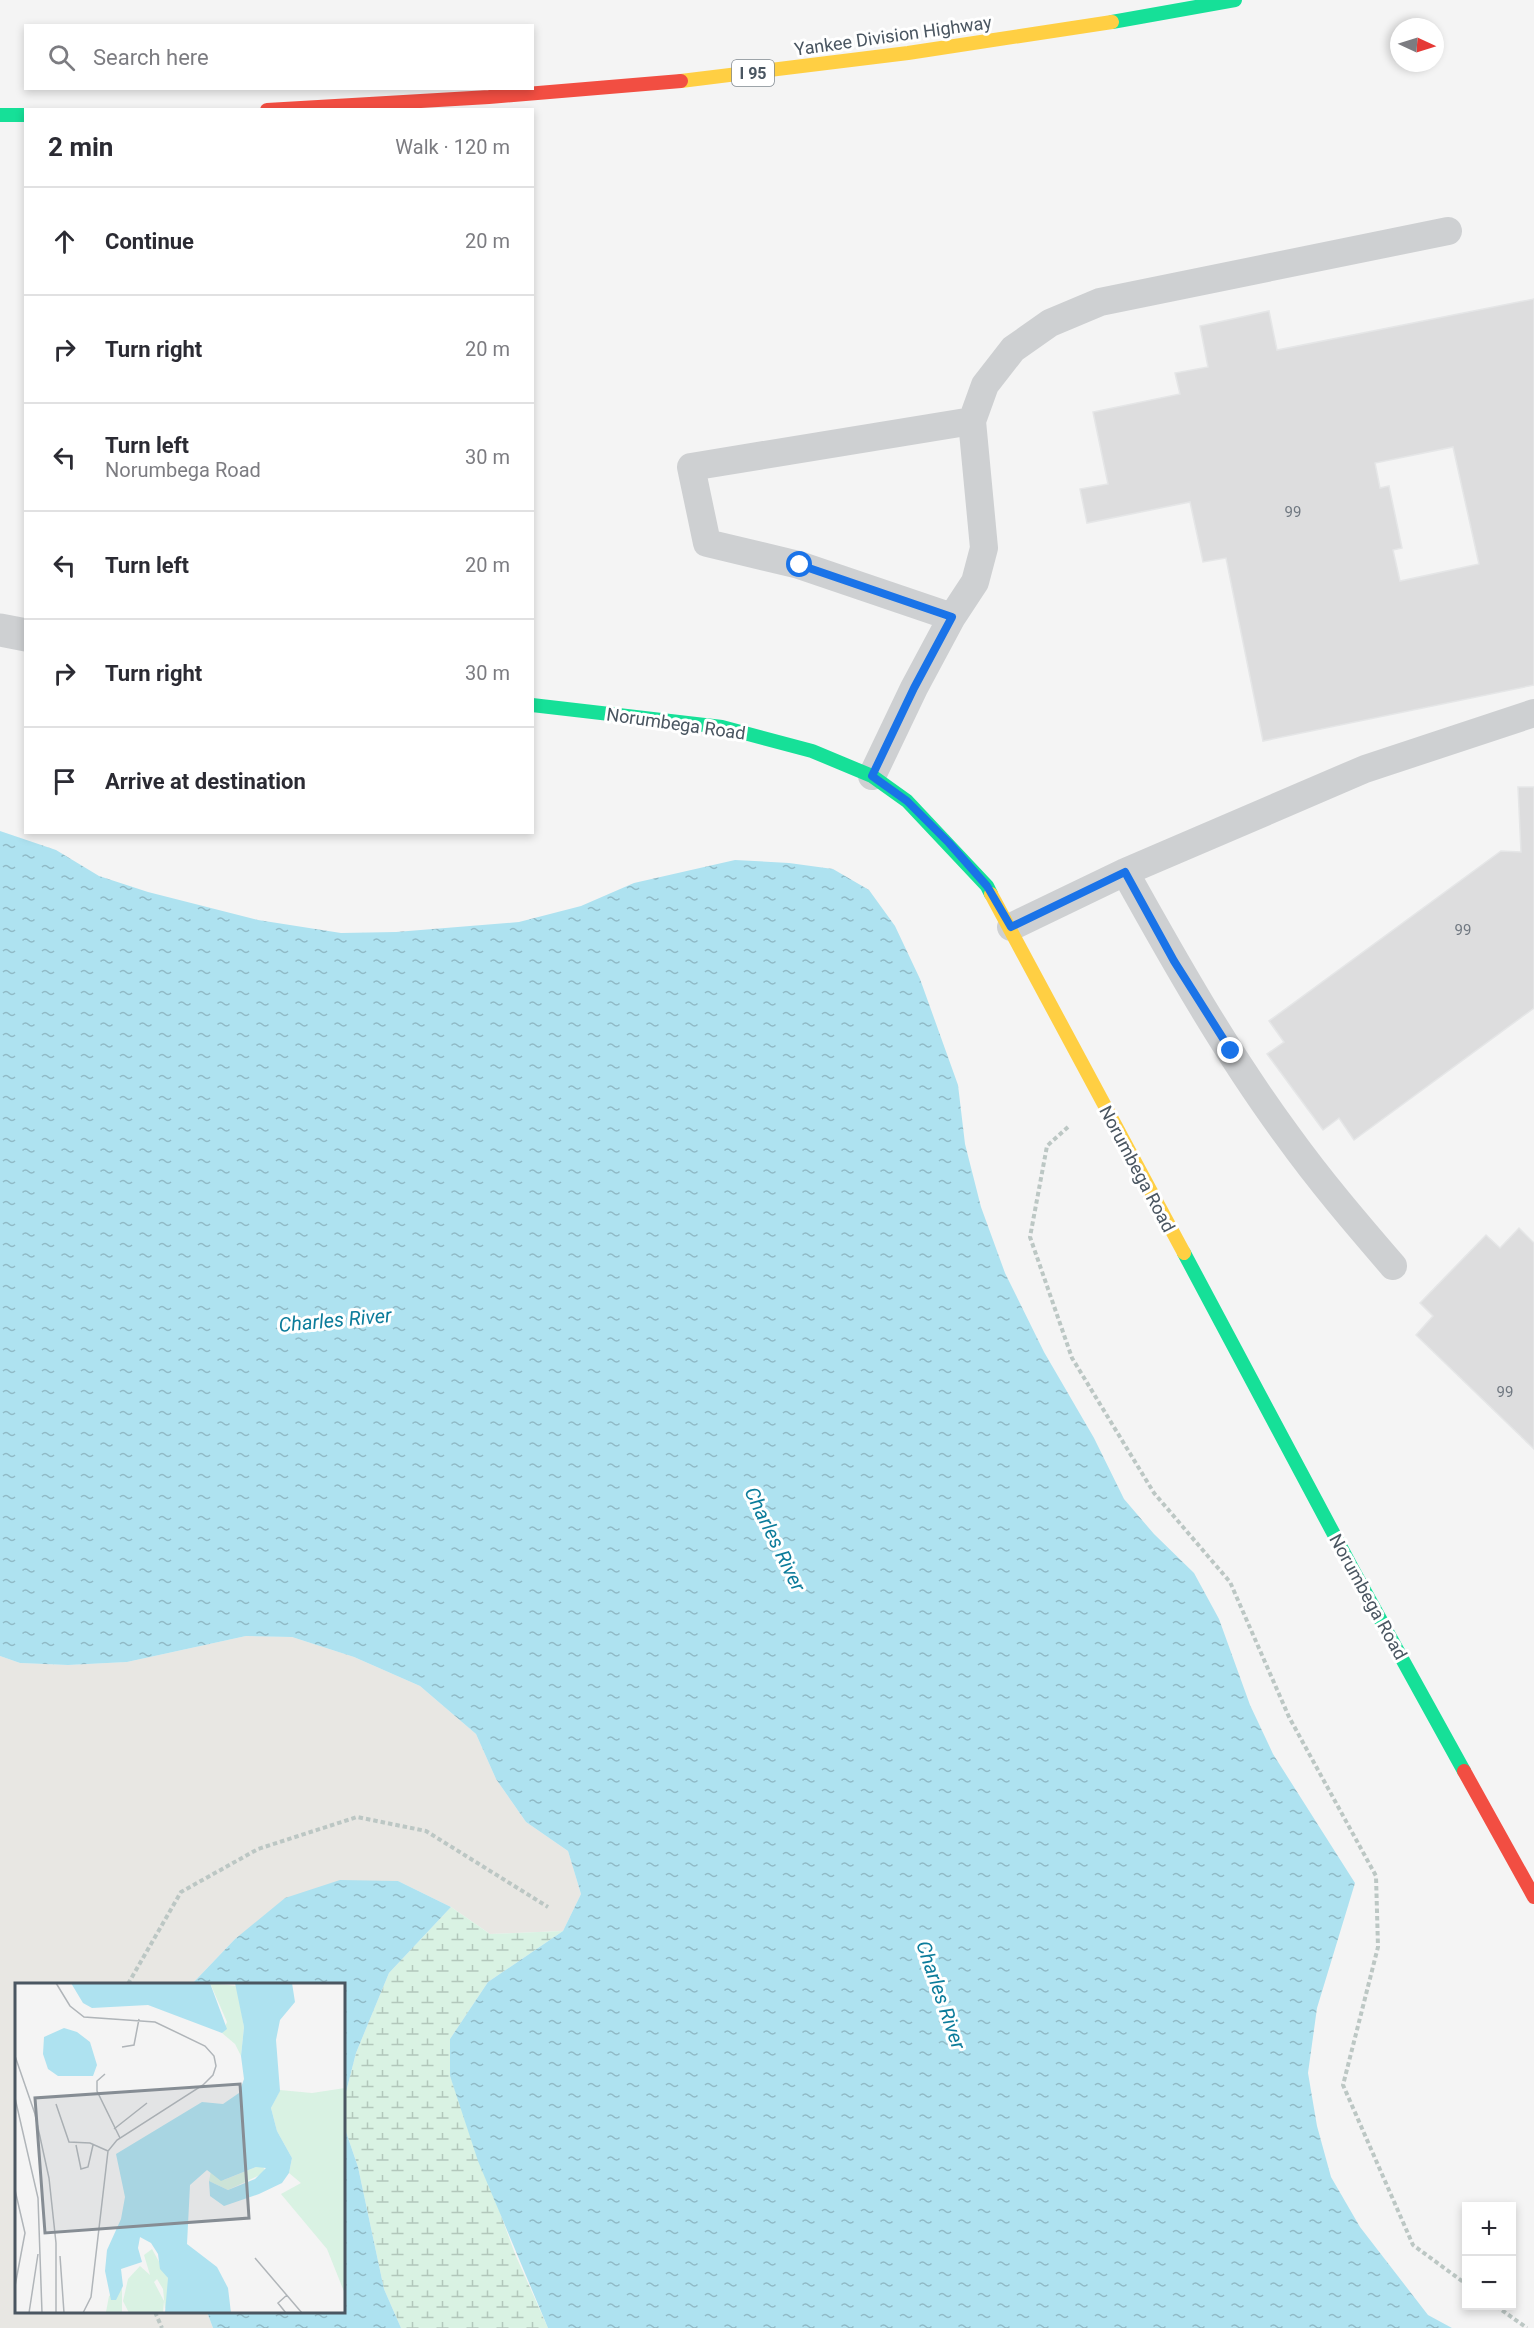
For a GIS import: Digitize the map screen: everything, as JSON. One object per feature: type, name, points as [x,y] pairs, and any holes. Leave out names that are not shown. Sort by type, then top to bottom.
[{"type":"main road","name":"Yankee Division Highway","points":[[308,108],[433,102],[711,78],[985,42],[1235,0]]},
{"type":"main road","points":[[0,115],[24,115]]},
{"type":"main road","name":"Norumbega Road","points":[[534,705],[722,727],[812,751],[872,776],[907,801],[987,886],[1011,927],[1353,1570],[1534,1897]]},
{"type":"street","points":[[0,630],[24,635]]},
{"type":"lane","points":[[872,776],[914,688],[952,617],[975,582],[984,548],[972,420],[985,385],[1013,349],[1050,323],[1100,302],[1448,231]]},
{"type":"lane","points":[[952,617],[800,565],[707,543],[691,466],[972,420]]},
{"type":"lane","points":[[1011,927],[1125,872],[1365,769],[1534,713]]},
{"type":"lane","points":[[1125,872],[1174,961],[1286,1134],[1334,1197],[1393,1266]]},
{"type":"path","points":[[1101,1100],[1047,1146],[1030,1237],[1072,1358],[1154,1493],[1230,1582],[1289,1717],[1376,1876],[1378,1947],[1343,2085],[1413,2245],[1462,2280]]},
{"type":"path","points":[[129,1983],[181,1892],[258,1849],[357,1817],[426,1831],[548,1907]]},
{"type":"path","points":[[1502,2310],[1527,2328]]},
{"type":"path","points":[[155,2313],[162,2328]]},
{"type":"shaded area","points":[[246,1636],[292,1637],[354,1657],[420,1686],[476,1734],[496,1779],[526,1822],[568,1851],[581,1894],[563,1931],[490,1934],[451,1907],[398,1881],[235,1939],[193,1983],[15,1983],[15,2313],[207,2313],[213,2328],[0,2328],[0,1656],[20,1663],[68,1665],[127,1662]]},
{"type":"green space","points":[[451,1907],[490,1934],[563,1931],[488,1982],[450,2039],[450,2076],[515,2254],[548,2328],[401,2328],[384,2289],[358,2167],[345,2129],[345,2096],[356,2053],[389,1973]]},
{"type":"water","name":"Charles River","points":[[0,831],[56,850],[99,876],[148,892],[258,920],[341,933],[396,932],[519,922],[581,906],[634,883],[735,860],[789,863],[833,869],[869,890],[895,926],[920,979],[958,1085],[965,1144],[981,1207],[1005,1273],[1044,1352],[1094,1438],[1124,1499],[1154,1534],[1194,1573],[1219,1619],[1250,1705],[1273,1754],[1355,1883],[1317,2008],[1308,2073],[1317,2126],[1331,2177],[1360,2227],[1428,2315],[1452,2328],[548,2328],[478,2161],[450,2076],[450,2039],[488,1982],[563,1931],[581,1894],[568,1851],[526,1822],[496,1779],[476,1734],[420,1686],[354,1657],[292,1637],[246,1636],[127,1662],[68,1665],[20,1663],[0,1656]]},
{"type":"water","points":[[340,1880],[398,1881],[451,1907],[389,1973],[356,2053],[345,2096],[345,1983],[193,1983],[235,1939],[285,1898]]},
{"type":"water","points":[[345,2129],[358,2167],[384,2289],[401,2328],[213,2328],[207,2313],[345,2313]]},
{"type":"building","points":[[1534,299],[1534,685],[1263,741],[1226,558],[1203,562],[1190,502],[1087,523],[1080,489],[1108,484],[1093,412],[1180,394],[1175,373],[1208,367],[1200,326],[1269,311],[1277,350]],"holes":[[[1453,447],[1479,564],[1400,581],[1393,550],[1402,548],[1389,486],[1380,488],[1375,463]]]},
{"type":"building","points":[[1518,787],[1534,787],[1534,1008],[1354,1140],[1339,1118],[1323,1130],[1267,1054],[1284,1042],[1269,1021],[1501,851],[1521,852]]},
{"type":"building","points":[[1519,1228],[1534,1243],[1534,1449],[1416,1335],[1433,1316],[1420,1303],[1486,1235],[1500,1248]]},
{"type":"traffic: fast","points":[[1112,22],[1235,0]]},
{"type":"traffic: fast","points":[[0,115],[24,115]]},
{"type":"traffic: fast","points":[[534,705],[722,727],[812,751],[872,776],[907,801],[987,886],[991,894]]},
{"type":"traffic: fast","points":[[1184,1253],[1353,1570],[1464,1771]]},
{"type":"traffic: slow","points":[[681,81],[908,53],[1112,22]]},
{"type":"traffic: slow","points":[[991,894],[1184,1253]]},
{"type":"traffic: jam","points":[[301,108],[489,97],[681,81]]},
{"type":"traffic: jam","points":[[1464,1771],[1534,1897]]},
{"type":"route","points":[[800,565],[952,617],[914,688],[872,776],[907,801],[949,843],[987,886],[1011,927],[1125,872],[1174,961],[1231,1051]]}]
